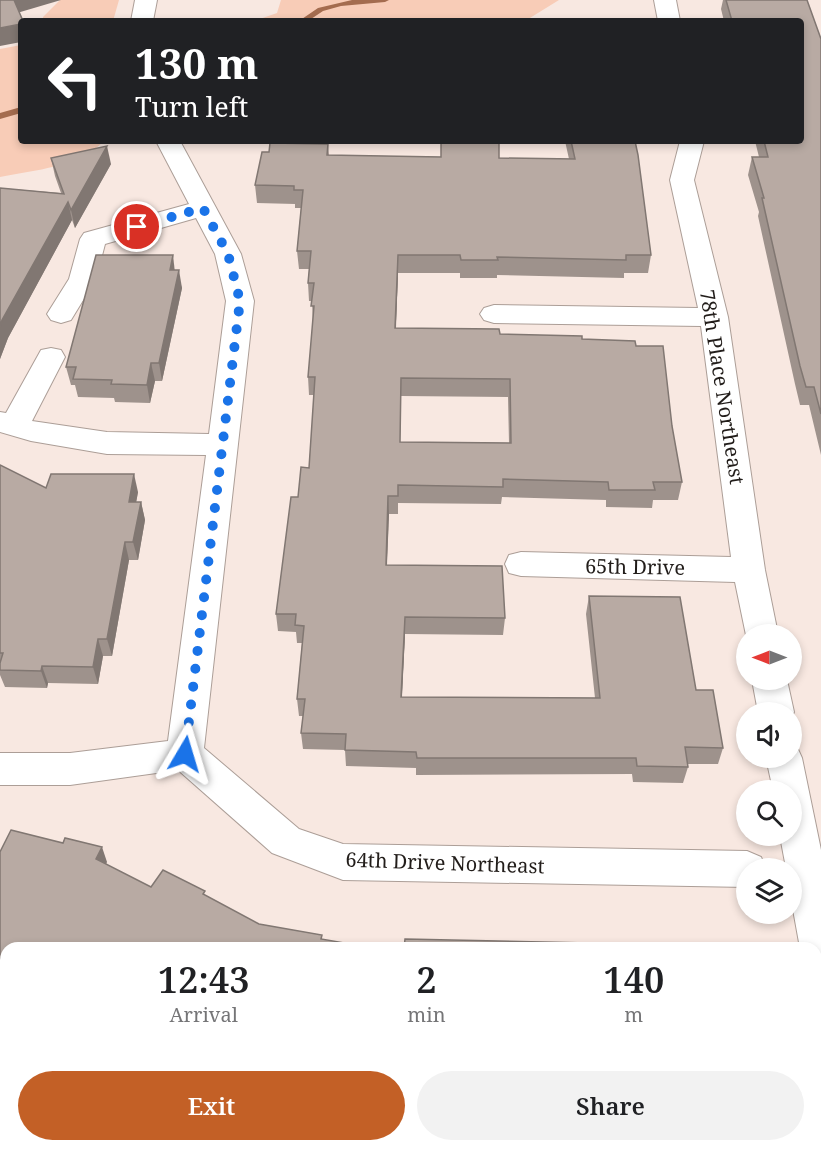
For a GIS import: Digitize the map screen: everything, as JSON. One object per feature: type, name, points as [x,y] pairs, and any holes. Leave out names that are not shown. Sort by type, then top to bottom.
[{"type":"street","points":[[143,18],[146,0]]},
{"type":"street","points":[[665,0],[668,18]]},
{"type":"street","points":[[0,769],[70,769],[185,754],[240,301],[228,254],[171,144]]},
{"type":"street","name":"78th Place Northeast","points":[[691,144],[682,180],[714,317],[749,570],[760,624]]},
{"type":"street","points":[[61,314],[88,270],[93,239],[203,208]]},
{"type":"street","points":[[494,314],[714,317]]},
{"type":"street","points":[[51,357],[7,424],[107,443],[224,445]]},
{"type":"street","name":"65th Drive","points":[[521,564],[749,570]]},
{"type":"street","name":"64th Drive Northeast","points":[[185,754],[286,841],[343,862],[736,869]]},
{"type":"street","points":[[802,881],[818,942]]},
{"type":"shaded area","points":[[60,0],[119,0],[114,18],[43,17]]},
{"type":"shaded area","points":[[281,0],[559,0],[530,18],[263,18],[277,13]]},
{"type":"shaded area","points":[[18,46],[18,144],[101,144],[82,157],[69,162],[0,177],[0,49]]},
{"type":"building","points":[[0,0],[14,0],[22,18],[18,18],[18,25],[0,28]]},
{"type":"building","points":[[726,0],[807,0],[821,39],[821,414],[814,387],[806,387],[800,366],[762,198],[764,198],[752,157],[768,157],[765,144],[804,144],[804,18],[731,18]]},
{"type":"building","points":[[270,144],[328,144],[327,155],[441,157],[441,144],[499,144],[499,158],[575,159],[572,144],[636,144],[651,255],[626,255],[626,260],[497,257],[498,260],[461,260],[460,255],[398,255],[395,328],[499,329],[500,334],[582,336],[582,339],[635,341],[636,346],[663,346],[672,426],[682,482],[653,482],[655,490],[609,490],[608,482],[503,479],[503,487],[398,485],[398,496],[388,496],[386,565],[502,566],[505,618],[405,617],[401,697],[600,698],[589,596],[680,597],[696,690],[713,690],[723,748],[685,747],[688,767],[637,766],[636,758],[417,758],[416,752],[345,750],[346,734],[301,733],[305,699],[297,699],[304,626],[295,625],[296,614],[276,614],[291,497],[298,497],[301,467],[309,468],[315,377],[308,377],[314,283],[308,283],[311,251],[297,251],[303,190],[294,190],[294,186],[255,185],[262,152],[269,152]],"holes":[[[401,378],[510,379],[511,443],[400,442]]]},
{"type":"building","points":[[107,146],[71,210],[68,202],[0,327],[0,188],[64,194],[51,158]]},
{"type":"building","points":[[96,255],[173,255],[170,270],[179,270],[159,363],[151,363],[147,385],[111,384],[112,380],[73,379],[76,367],[66,367]]},
{"type":"building","points":[[0,465],[46,488],[51,474],[134,474],[129,502],[141,502],[133,542],[125,542],[107,639],[98,639],[93,667],[42,666],[41,671],[0,670],[3,653],[0,653]]},
{"type":"building","points":[[11,830],[63,843],[65,838],[102,847],[96,859],[151,887],[163,870],[205,891],[203,894],[259,924],[322,935],[321,939],[338,942],[0,942],[0,852]]},
{"type":"building","points":[[405,939],[543,942],[405,942]]},
{"type":"waterway","points":[[306,18],[331,6],[385,0]]},
{"type":"waterway","points":[[0,116],[18,111]]},
{"type":"route","points":[[137,227],[203,208],[228,254],[240,301],[185,754]]}]
